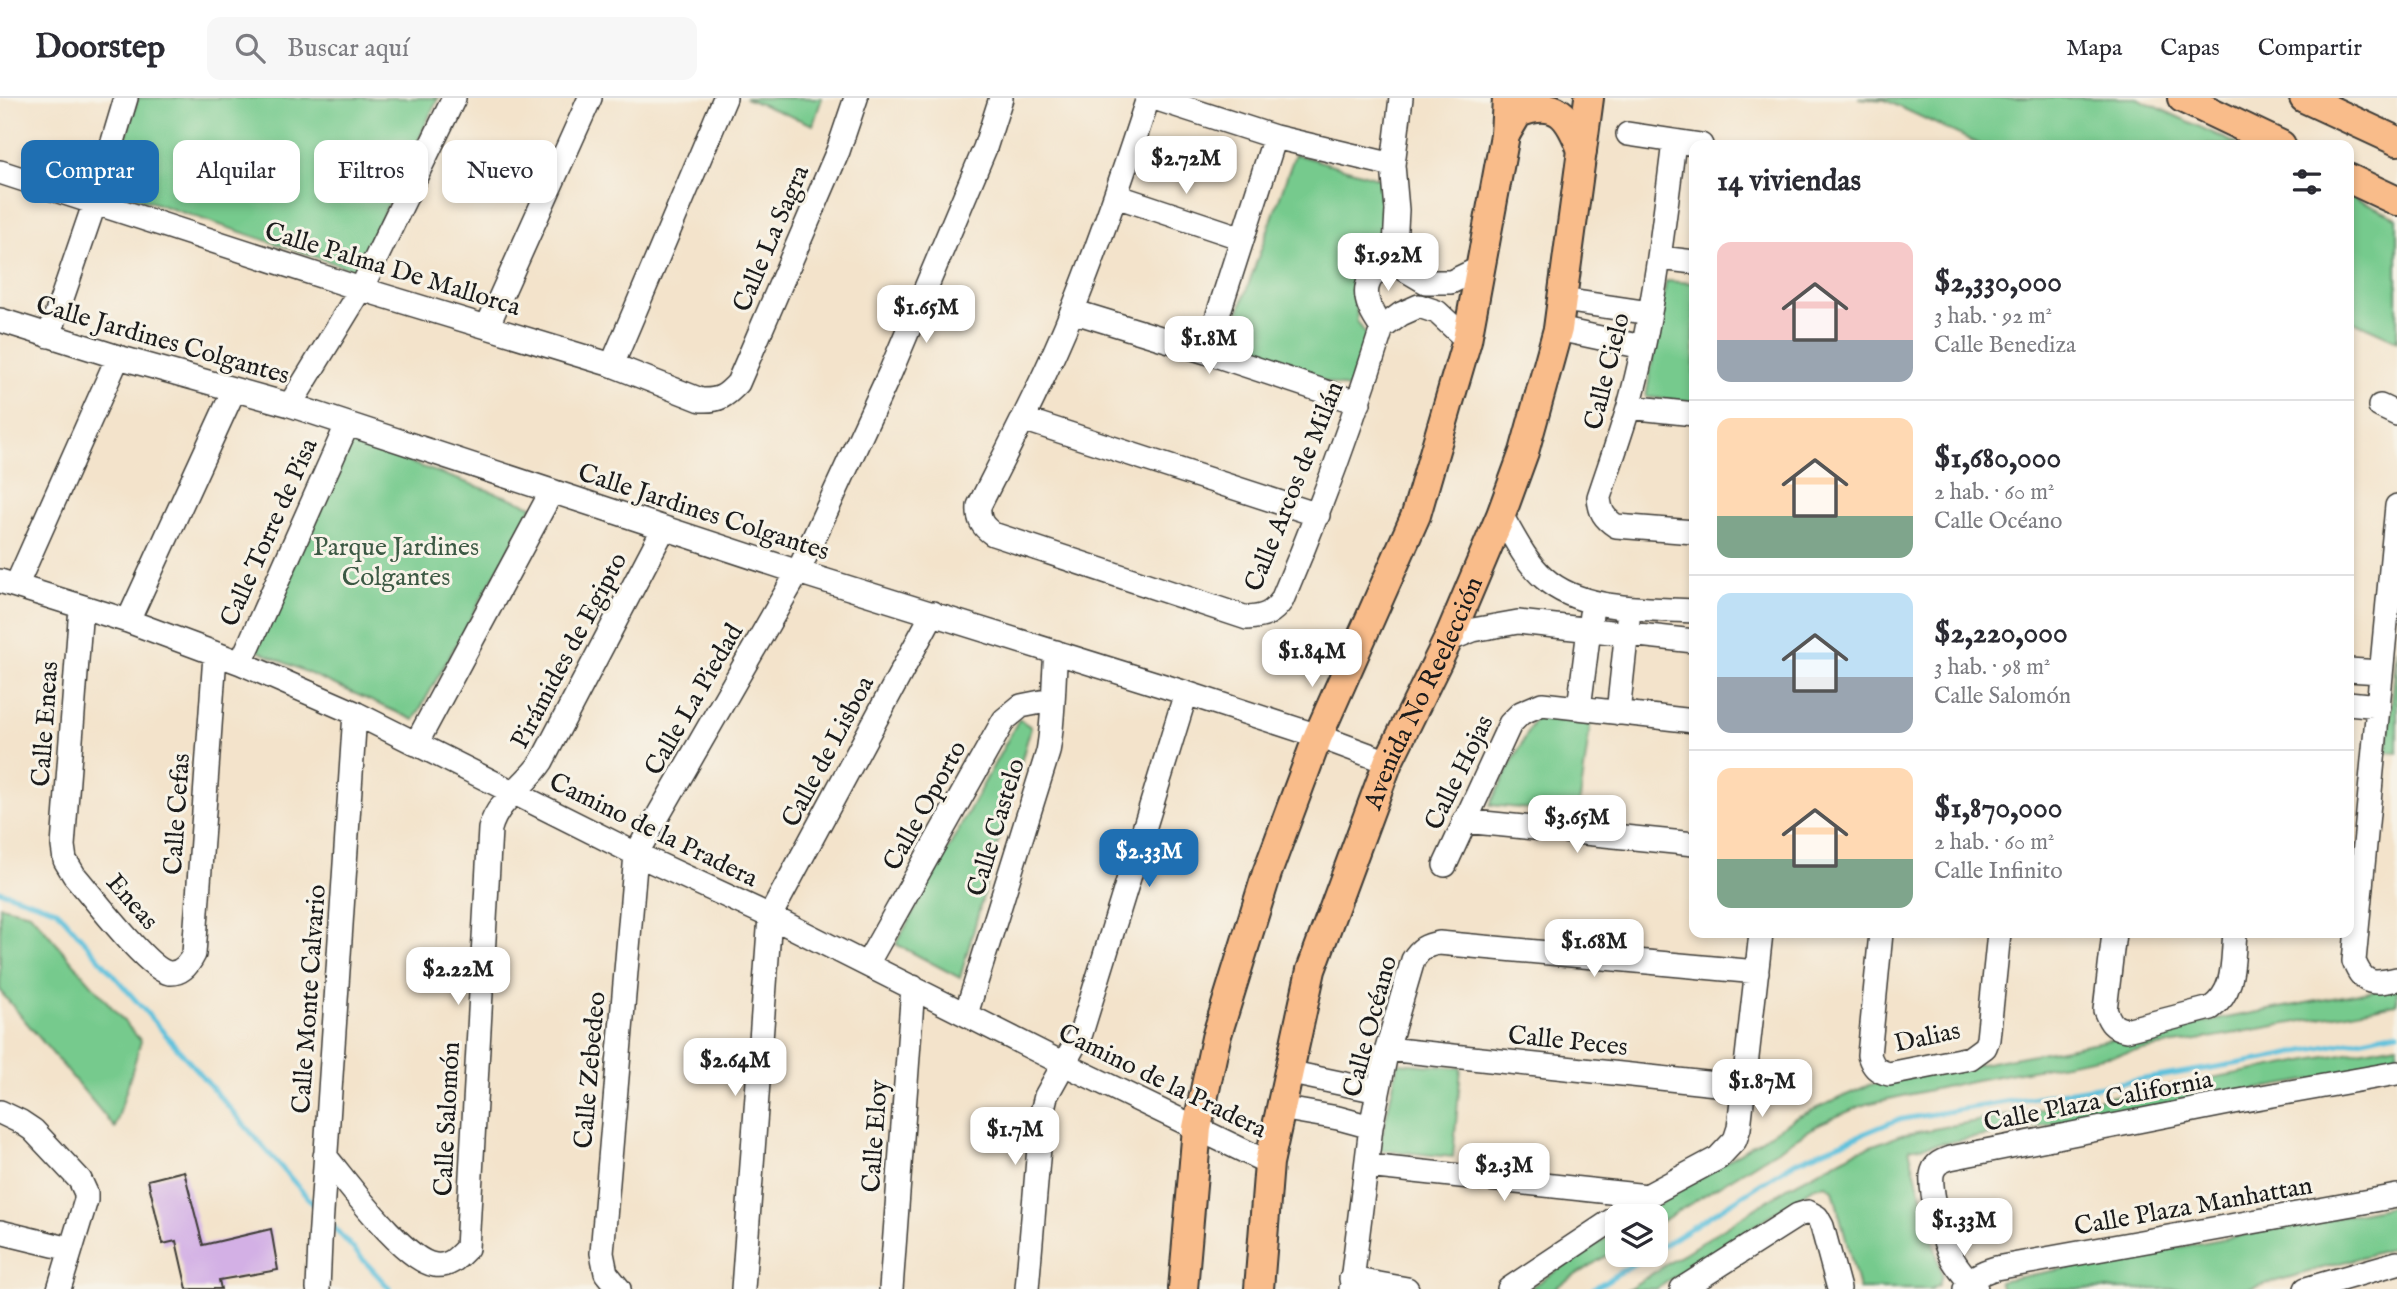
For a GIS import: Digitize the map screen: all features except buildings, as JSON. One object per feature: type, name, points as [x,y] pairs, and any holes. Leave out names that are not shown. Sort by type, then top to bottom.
[{"type":"main road","points":[[1183,1289],[1197,1128],[1216,1038],[1259,898],[1318,736],[1416,515],[1467,340],[1505,135],[1507,98]]},
{"type":"main road","name":"Avenida No Reelección","points":[[1259,1289],[1269,1163],[1311,970],[1388,762],[1448,640],[1501,515],[1524,452],[1558,329],[1589,98]]},
{"type":"main road","points":[[2182,98],[2270,140]]},
{"type":"main road","points":[[2304,98],[2397,141]]},
{"type":"main road","points":[[1505,135],[1518,113],[1541,105],[1551,107],[1563,115],[1573,127],[1582,150]]},
{"type":"main road","points":[[2354,181],[2397,201]]},
{"type":"street","points":[[113,140],[126,98]]},
{"type":"street","points":[[290,405],[361,289],[454,98]]},
{"type":"street","points":[[488,327],[590,98]]},
{"type":"street","points":[[612,365],[725,98]]},
{"type":"street","name":"Calle La Sagra","points":[[728,395],[738,383],[838,151],[856,98]]},
{"type":"street","name":"Calle La Piedad","points":[[636,854],[798,572],[890,373],[985,148],[1001,98]]},
{"type":"street","points":[[1148,98],[1116,196],[1072,311],[1023,419],[1318,515]]},
{"type":"street","points":[[1154,98],[1275,137],[1393,165]]},
{"type":"street","points":[[1401,98],[1393,165],[1397,258],[1404,269],[1426,282],[1451,282],[1482,267]]},
{"type":"street","points":[[1628,134],[1689,144]]},
{"type":"street","points":[[1206,352],[1275,137]]},
{"type":"street","name":"Calle Cielo","points":[[1674,142],[1660,258],[1643,347],[1629,407],[1599,497],[1600,509],[1606,520],[1616,526],[1689,532]]},
{"type":"street","name":"Calle Palma De Mallorca","points":[[0,172],[21,179]]},
{"type":"street","points":[[1116,196],[1242,238]]},
{"type":"street","points":[[49,336],[95,203]]},
{"type":"street","name":"Calle Palma De Mallorca","points":[[98,203],[361,289],[612,365],[701,400],[716,401],[728,395]]},
{"type":"street","points":[[1397,258],[1379,266],[1368,279],[1365,298],[1371,314],[1382,328],[1401,314],[1419,306],[1437,312],[1467,340]]},
{"type":"street","points":[[1660,258],[1689,261]]},
{"type":"street","points":[[1419,306],[1426,282]]},
{"type":"street","points":[[1563,300],[1650,313]]},
{"type":"street","points":[[1072,311],[1359,403]]},
{"type":"street","name":"Calle Jardines Colgantes","points":[[2,326],[49,336],[290,405],[798,572],[1186,693],[1388,762]]},
{"type":"street","name":"Calle Arcos de Milán","points":[[1023,419],[979,506],[978,516],[983,526],[993,534],[1247,618],[1264,617],[1274,611],[1282,600],[1318,515],[1359,403],[1382,328]]},
{"type":"street","points":[[1558,329],[1643,347]]},
{"type":"street","points":[[8,583],[118,357]]},
{"type":"street","points":[[128,621],[234,390]]},
{"type":"street","points":[[1629,407],[1689,413]]},
{"type":"street","name":"Calle Torre de Pisa","points":[[240,663],[347,425]]},
{"type":"street","points":[[416,744],[552,491]]},
{"type":"street","points":[[2397,506],[2354,961],[2359,973],[2367,980],[2378,983],[2397,979]]},
{"type":"street","points":[[1501,515],[1525,557],[1544,578],[1566,592],[1593,602],[1689,611]]},
{"type":"street","name":"Pirámides de Egipto","points":[[513,793],[536,771],[542,761],[664,528]]},
{"type":"street","name":"Camino de la Pradera","points":[[8,583],[128,621],[240,663],[355,713],[636,854],[770,916],[1064,1064],[1269,1163]]},
{"type":"street","points":[[1578,708],[1593,602]]},
{"type":"street","points":[[1618,713],[1630,606]]},
{"type":"street","name":"Calle Eneas","points":[[63,846],[80,607]]},
{"type":"street","name":"Calle de Lisboa","points":[[770,916],[933,612]]},
{"type":"street","points":[[1448,640],[1473,630],[1518,622],[1689,640]]},
{"type":"street","name":"Calle Castelo","points":[[966,1014],[1048,752],[1056,652]]},
{"type":"street","name":"Calle Cefas","points":[[178,971],[188,964],[194,954],[215,655]]},
{"type":"street","points":[[2354,670],[2381,672]]},
{"type":"street","points":[[1027,1289],[1045,1096],[1082,1033],[1186,693]]},
{"type":"street","name":"Calle Oporto","points":[[867,964],[1004,720],[1021,706],[1051,701]]},
{"type":"street","points":[[2354,704],[2379,706]]},
{"type":"street","name":"Calle Hojas","points":[[1445,865],[1510,724],[1521,713],[1542,705],[1689,720]]},
{"type":"street","name":"Calle Monte Calvario","points":[[318,1289],[355,713]]},
{"type":"street","name":"Calle Salomón","points":[[325,1156],[401,1245],[420,1260],[437,1265],[453,1262],[467,1248],[490,829],[493,815],[513,793]]},
{"type":"street","points":[[1464,821],[1689,844]]},
{"type":"street","name":"Eneas","points":[[63,846],[65,860],[74,875],[141,953],[158,968],[169,972],[178,971]]},
{"type":"street","name":"Calle Zebedeo","points":[[618,1288],[606,1273],[602,1253],[636,854]]},
{"type":"street","points":[[743,1289],[770,916]]},
{"type":"street","points":[[1636,1204],[1718,1158],[1735,1140],[1739,1128],[1760,938]]},
{"type":"street","name":"Dalias","points":[[1881,938],[1869,1055],[1872,1065],[1879,1072],[1889,1074],[1970,1058],[1985,1048],[1998,938]]},
{"type":"street","points":[[2113,938],[2105,1010],[2109,1021],[2116,1028],[2126,1030],[2211,1008],[2221,1001],[2229,989],[2234,938]]},
{"type":"street","name":"Calle Océano","points":[[1351,1284],[1378,1091],[1387,1049],[1413,960],[1419,950],[1429,944],[1439,943],[1757,972]]},
{"type":"street","name":"Calle Eloy","points":[[891,1289],[914,987]]},
{"type":"street","name":"Calle Peces","points":[[1387,1049],[1744,1087]]},
{"type":"street","points":[[1287,1072],[1378,1091]]},
{"type":"street","name":"Calle Plaza California","points":[[1970,1287],[1947,1246],[1931,1185],[1932,1172],[1939,1163],[1950,1157],[2397,1073]]},
{"type":"street","points":[[1280,1108],[1371,1127]]},
{"type":"street","points":[[0,1112],[33,1130],[84,1187],[86,1200],[59,1289]]},
{"type":"street","points":[[1367,1166],[1647,1196]]},
{"type":"street","name":"Calle Plaza Manhattan","points":[[1970,1287],[1980,1273],[1996,1268],[2397,1196]]},
{"type":"street","points":[[1682,1289],[1798,1215],[1808,1212],[1817,1217],[1822,1226],[1839,1289]]},
{"type":"street","points":[[1509,1289],[1605,1225]]},
{"type":"street","points":[[0,1232],[71,1249]]},
{"type":"street","points":[[2306,1289],[2397,1263]]},
{"type":"street","points":[[1351,1284],[1407,1289]]},
{"type":"green space","points":[[138,98],[438,98],[418,140],[314,140],[314,203],[389,203],[357,271],[155,203],[159,203],[159,140],[125,140]]},
{"type":"green space","points":[[745,98],[822,98],[813,125]]},
{"type":"green space","points":[[1858,98],[2137,98],[2228,140],[1970,140],[1885,100]]},
{"type":"green space","points":[[1295,154],[1385,180],[1385,226],[1389,243],[1366,261],[1356,295],[1357,321],[1370,341],[1353,390],[1237,354],[1228,342]]},
{"type":"green space","points":[[2354,198],[2397,218],[2397,341],[2354,321]]},
{"type":"green space","points":[[1666,281],[1689,283],[1689,401],[1646,397]]},
{"type":"green space","name":"Parque Jardines Colgantes","points":[[346,440],[533,506],[414,720],[256,650]]},
{"type":"green space","points":[[2397,647],[2397,753],[2387,752]]},
{"type":"green space","points":[[1536,716],[1591,720],[1578,814],[1490,805]]},
{"type":"green space","points":[[1019,719],[1031,727],[960,978],[896,944]]},
{"type":"green space","points":[[0,906],[30,913],[141,1041],[115,1128],[0,991]]},
{"type":"green space","points":[[2397,986],[2397,1004],[1976,1080],[1866,1104],[1821,1123],[1668,1218],[1668,1204],[1659,1204],[1797,1117],[1869,1085]]},
{"type":"green space","points":[[2397,1044],[2397,1065],[1909,1149],[1942,1275],[1939,1285],[1931,1289],[1859,1289],[1833,1190],[1826,1185],[1815,1187],[1656,1289],[1628,1289],[1663,1267],[1668,1267],[1668,1264],[1792,1185],[1854,1152],[1901,1135]]},
{"type":"green space","points":[[1398,1063],[1461,1068],[1453,1157],[1379,1150]]},
{"type":"green space","points":[[2397,1206],[2397,1247],[2248,1289],[2002,1289],[1999,1281]]},
{"type":"green space","points":[[1605,1239],[1605,1256],[1553,1289],[1528,1289]]},
{"type":"waterway","points":[[0,891],[57,910],[315,1206]]},
{"type":"waterway","points":[[1668,1242],[1795,1162],[1897,1120],[2265,1059],[2397,1032]]},
{"type":"waterway","points":[[328,1221],[390,1289]]},
{"type":"waterway","points":[[1593,1289],[1629,1267]]}]
